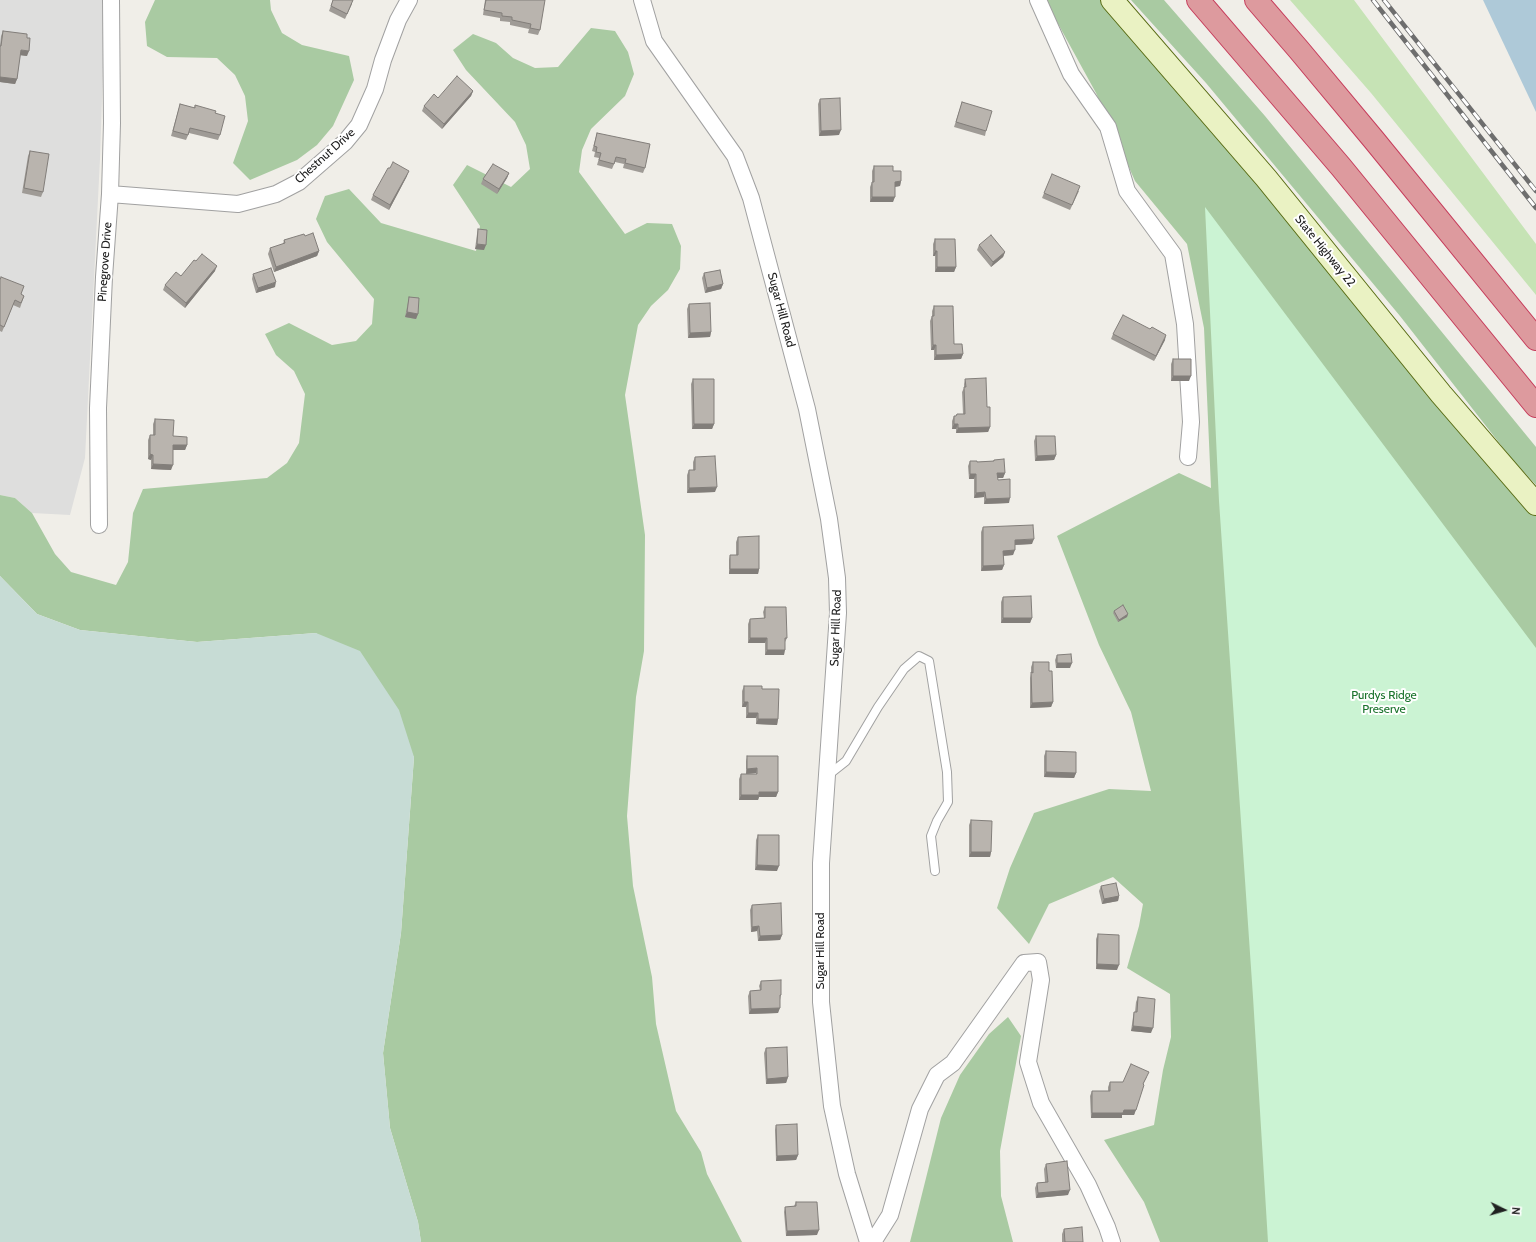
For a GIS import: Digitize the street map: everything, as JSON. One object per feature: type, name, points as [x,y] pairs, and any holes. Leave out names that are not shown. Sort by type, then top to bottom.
[{"type":"highway","points":[[1198,0],[1341,167],[1536,406]]},
{"type":"highway","points":[[1256,0],[1369,134],[1536,339]]},
{"type":"main road","name":"State Highway 22","points":[[1112,0],[1266,178],[1440,394],[1536,504]]},
{"type":"street","name":"Pinegrove Drive","points":[[99,525],[98,408],[104,277],[110,194],[112,123],[111,0]]},
{"type":"street","name":"Chestnut Drive","points":[[110,194],[238,204],[276,194],[299,182],[345,142],[359,125],[375,89],[383,60],[398,20],[409,0]]},
{"type":"street","name":"Sugar Hill Road","points":[[642,0],[654,41],[736,156],[751,198],[807,409],[828,519],[837,578],[838,613],[821,863],[821,1002],[832,1106],[847,1174],[868,1242]]},
{"type":"street","points":[[1038,0],[1049,21],[1071,74],[1108,128],[1127,191],[1173,254],[1186,324],[1191,422],[1188,457]]},
{"type":"street","points":[[873,1242],[890,1215],[920,1109],[937,1075],[954,1063],[1024,963],[1038,962],[1041,980],[1028,1062],[1040,1103],[1088,1185],[1107,1227],[1112,1242]]},
{"type":"lane","points":[[827,776],[846,761],[878,706],[904,669],[919,656],[929,661],[947,772],[948,802],[937,821],[931,836],[936,871]]},
{"type":"shaded area","points":[[0,0],[102,0],[104,36],[100,159],[85,458],[70,515],[32,513],[15,498],[0,495]]},
{"type":"shaded area","points":[[1483,0],[1536,0],[1536,112]]},
{"type":"shaded area","points":[[0,576],[37,614],[80,630],[197,642],[316,633],[360,651],[399,710],[414,757],[401,933],[383,1053],[390,1128],[418,1222],[421,1242],[0,1242]]},
{"type":"green space","points":[[155,0],[270,0],[271,10],[282,33],[302,45],[349,56],[354,80],[333,126],[317,145],[297,160],[250,180],[233,163],[248,121],[245,96],[235,75],[217,58],[167,57],[147,46],[145,22]]},
{"type":"green space","name":"Purdys Ridge Preserve","points":[[1045,0],[1104,0],[1536,510],[1536,1242],[1160,1242],[1144,1202],[1104,1140],[1154,1125],[1163,1070],[1171,1037],[1170,994],[1127,968],[1139,926],[1143,904],[1113,877],[1049,904],[1029,944],[997,908],[1010,868],[1034,813],[1109,789],[1151,791],[1131,712],[1099,645],[1057,536],[1179,473],[1211,488],[1204,328],[1187,244],[1135,181],[1096,93]]},
{"type":"green space","points":[[1131,0],[1164,0],[1265,116],[1536,447],[1536,485],[1511,458],[1400,316],[1206,83]]},
{"type":"green space","points":[[1290,0],[1354,0],[1536,244],[1536,295],[1371,93]]},
{"type":"green space","points":[[591,28],[615,31],[628,52],[634,74],[625,96],[591,129],[582,150],[579,172],[625,234],[647,223],[672,224],[681,246],[680,269],[668,290],[651,306],[638,325],[625,395],[645,535],[644,651],[636,697],[627,816],[633,886],[652,977],[656,1024],[676,1111],[701,1152],[707,1174],[742,1242],[421,1242],[418,1222],[390,1128],[383,1053],[401,933],[414,757],[316,633],[197,642],[80,630],[37,614],[0,576],[0,495],[15,498],[32,513],[55,554],[71,572],[116,585],[128,562],[133,513],[143,489],[267,478],[287,463],[299,443],[305,394],[294,371],[276,355],[265,334],[289,323],[332,345],[356,341],[372,324],[374,299],[327,242],[316,219],[325,196],[349,189],[381,223],[476,251],[480,226],[453,185],[467,165],[511,187],[530,169],[526,145],[515,122],[466,70],[453,50],[473,34],[496,43],[513,58],[535,68],[558,67]]},
{"type":"green space","name":"Purdys Ridge Preserve","points":[[1205,207],[1536,648],[1536,1242],[1268,1242],[1219,501]]},
{"type":"green space","points":[[1008,1017],[1021,1036],[1000,1151],[1001,1196],[1013,1242],[910,1242],[941,1118],[960,1075],[989,1034]]},
{"type":"building","points":[[333,0],[353,0],[347,14],[331,6]]},
{"type":"building","points":[[486,0],[545,0],[540,30],[530,28],[531,24],[512,20],[512,17],[502,16],[502,13],[484,10]]},
{"type":"building","points":[[3,31],[27,34],[27,38],[30,38],[29,51],[21,50],[17,79],[0,77],[0,46]]},
{"type":"building","points":[[457,76],[473,91],[444,124],[424,106],[434,94],[438,98]]},
{"type":"building","points":[[840,98],[841,130],[821,131],[820,99]]},
{"type":"building","points":[[962,102],[992,111],[986,131],[956,122]]},
{"type":"building","points":[[180,104],[195,108],[195,105],[216,111],[215,113],[225,116],[220,135],[190,128],[188,135],[173,131]]},
{"type":"building","points":[[597,133],[650,144],[645,168],[625,163],[626,159],[616,157],[614,164],[599,160],[601,153],[596,152],[597,147],[594,146]]},
{"type":"building","points":[[30,151],[49,154],[43,192],[24,188]]},
{"type":"building","points":[[393,162],[409,171],[390,205],[373,195]]},
{"type":"building","points":[[493,164],[509,173],[499,189],[483,179]]},
{"type":"building","points":[[874,166],[893,166],[893,171],[901,171],[901,181],[895,182],[895,197],[872,197]]},
{"type":"building","points":[[1052,174],[1080,186],[1072,205],[1044,193]]},
{"type":"building","points":[[478,229],[487,230],[486,245],[477,244]]},
{"type":"building","points":[[313,233],[319,251],[276,267],[270,248],[285,243],[284,240]]},
{"type":"building","points":[[991,235],[1005,252],[993,262],[979,245]]},
{"type":"building","points":[[935,239],[955,239],[956,267],[937,267]]},
{"type":"building","points":[[202,254],[217,266],[186,303],[165,285],[176,272],[181,276],[194,260],[196,261]]},
{"type":"building","points":[[271,268],[276,282],[258,288],[253,274]]},
{"type":"building","points":[[720,270],[723,284],[707,288],[704,273]]},
{"type":"building","points":[[1,277],[24,286],[21,294],[24,296],[21,303],[15,300],[4,327],[0,325]]},
{"type":"building","points":[[409,297],[419,298],[418,314],[407,312]]},
{"type":"building","points":[[710,303],[711,332],[690,333],[689,304]]},
{"type":"building","points":[[934,306],[953,306],[954,344],[962,344],[963,354],[936,355],[936,345],[933,345],[932,316],[934,316]]},
{"type":"building","points":[[1123,315],[1150,329],[1152,327],[1166,335],[1156,356],[1113,334]]},
{"type":"building","points":[[1173,359],[1191,359],[1191,376],[1173,376]]},
{"type":"building","points":[[986,378],[987,407],[990,407],[990,427],[958,428],[958,424],[954,424],[954,416],[957,414],[965,414],[965,379]]},
{"type":"building","points":[[693,379],[714,379],[714,424],[694,424]]},
{"type":"building","points":[[155,419],[174,420],[173,436],[187,437],[187,445],[173,445],[173,465],[153,464],[153,455],[150,454],[150,435],[155,435]]},
{"type":"building","points":[[1036,436],[1055,436],[1056,455],[1037,456]]},
{"type":"building","points":[[715,456],[717,487],[689,488],[689,470],[695,470],[695,457]]},
{"type":"building","points":[[1004,459],[1005,473],[997,473],[998,480],[1010,479],[1010,498],[986,499],[985,492],[976,493],[976,474],[970,474],[970,461],[994,461]]},
{"type":"building","points":[[1033,525],[1034,539],[1015,540],[1015,550],[1003,551],[1004,565],[983,566],[983,527]]},
{"type":"building","points":[[759,536],[759,569],[730,569],[730,555],[738,555],[738,537]]},
{"type":"building","points":[[1031,596],[1032,618],[1003,618],[1003,597]]},
{"type":"building","points":[[1123,605],[1128,614],[1119,620],[1114,611]]},
{"type":"building","points":[[765,607],[786,607],[787,638],[785,638],[785,650],[767,650],[767,638],[750,638],[750,619],[765,618]]},
{"type":"building","points":[[1071,654],[1072,663],[1057,663],[1057,655]]},
{"type":"building","points":[[1033,662],[1049,662],[1049,671],[1052,671],[1053,702],[1032,703],[1031,672],[1033,673]]},
{"type":"building","points":[[744,686],[762,686],[762,689],[779,689],[778,719],[758,719],[758,713],[748,713],[748,702],[744,702]]},
{"type":"building","points":[[1046,751],[1076,752],[1076,773],[1046,772]]},
{"type":"building","points":[[747,756],[778,756],[778,792],[759,792],[759,795],[741,795],[741,774],[757,774],[757,768],[747,769]]},
{"type":"building","points":[[971,820],[992,821],[991,852],[971,852]]},
{"type":"building","points":[[758,835],[779,835],[779,866],[757,865]]},
{"type":"building","points":[[1116,883],[1119,896],[1104,899],[1101,886]]},
{"type":"building","points":[[781,903],[782,935],[760,936],[759,926],[752,927],[752,905]]},
{"type":"building","points":[[1098,934],[1119,935],[1119,965],[1097,964]]},
{"type":"building","points":[[781,980],[780,1008],[751,1009],[750,991],[761,990],[761,981]]},
{"type":"building","points":[[1138,997],[1155,999],[1153,1028],[1133,1026],[1134,1012],[1137,1012]]},
{"type":"building","points":[[787,1047],[788,1077],[767,1079],[766,1048]]},
{"type":"building","points":[[1131,1064],[1149,1072],[1143,1084],[1144,1085],[1136,1110],[1124,1110],[1123,1113],[1092,1113],[1092,1091],[1110,1091],[1110,1082],[1123,1082]]},
{"type":"building","points":[[797,1124],[798,1155],[777,1156],[776,1125]]},
{"type":"building","points":[[1067,1161],[1070,1190],[1038,1193],[1037,1183],[1048,1182],[1046,1164]]},
{"type":"building","points":[[796,1202],[817,1202],[819,1230],[787,1231],[785,1207],[796,1206]]},
{"type":"building","points":[[1082,1227],[1083,1242],[1065,1242],[1064,1229]]},
{"type":"railway","points":[[1373,0],[1536,208]]},
{"type":"railway","points":[[1384,0],[1536,191]]}]
